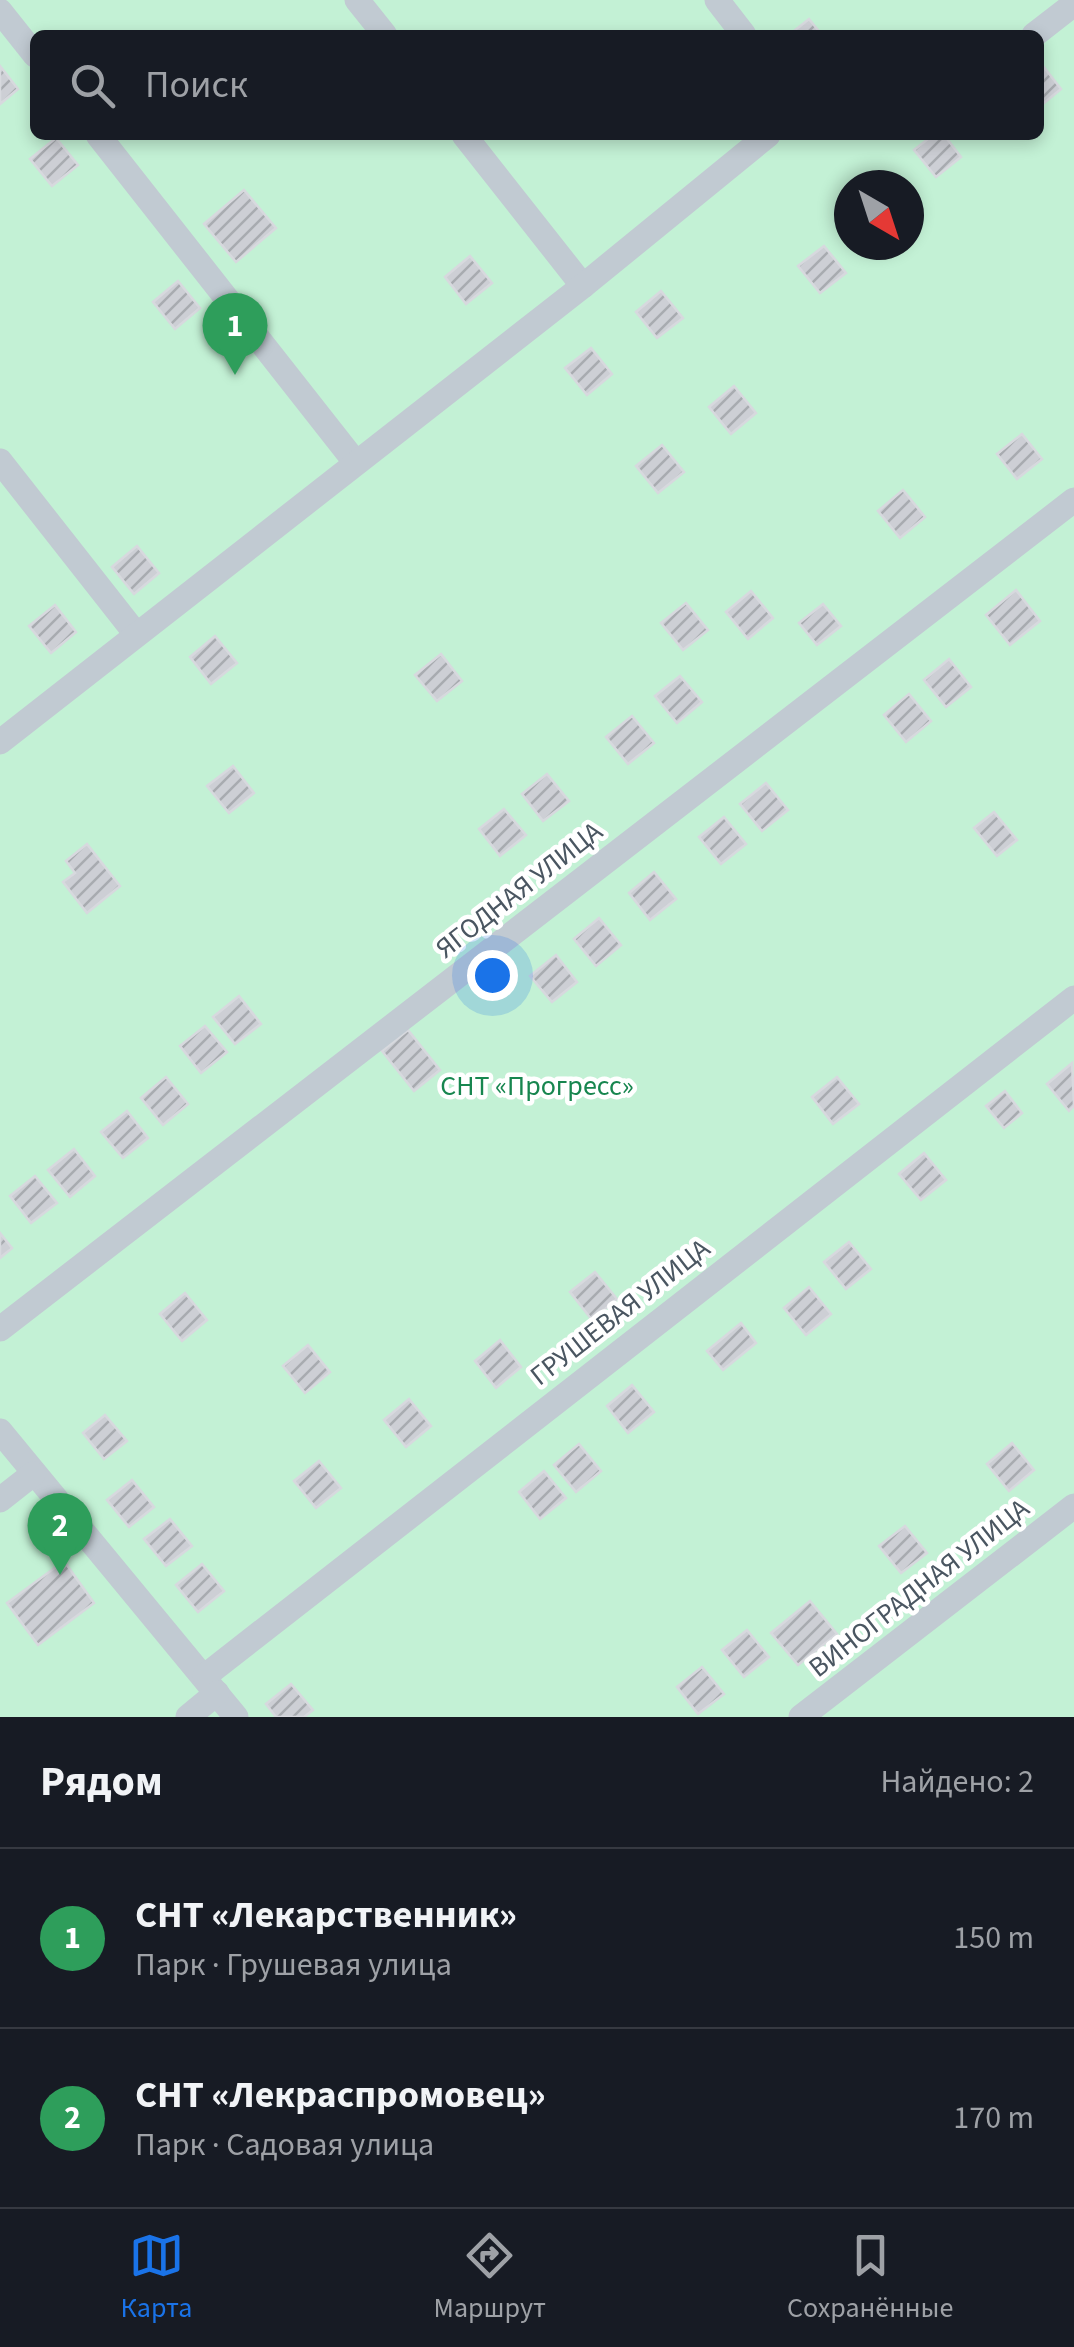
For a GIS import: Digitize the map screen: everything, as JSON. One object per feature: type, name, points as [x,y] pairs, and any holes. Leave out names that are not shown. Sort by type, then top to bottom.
[{"type":"street","points":[[358,0],[381,30]]},
{"type":"street","points":[[716,0],[740,30]]},
{"type":"street","points":[[1040,30],[1074,4]]},
{"type":"street","points":[[0,11],[30,49]]},
{"type":"street","points":[[102,140],[356,463]]},
{"type":"street","points":[[468,140],[583,286]]},
{"type":"street","points":[[0,742],[583,286],[762,140]]},
{"type":"street","points":[[0,461],[136,634]]},
{"type":"street","name":"ЯГОДНАЯ УЛИЦА","points":[[0,1329],[1074,500]]},
{"type":"street","name":"ГРУШЕВАЯ УЛИЦА","points":[[188,1717],[211,1684],[1074,998]]},
{"type":"street","points":[[0,1431],[236,1717]]},
{"type":"street","points":[[0,1500],[33,1474]]},
{"type":"street","name":"ВИНОГРАДНАЯ УЛИЦА","points":[[802,1717],[1074,1506]]},
{"type":"green space","name":"СНТ «Прогресс»","points":[[0,0],[1074,0],[1074,1717],[0,1717]]},
{"type":"building","points":[[809,19],[818,30],[795,30]]},
{"type":"building","points":[[0,66],[18,89],[0,104]]},
{"type":"building","points":[[1044,67],[1061,89],[1044,103]]},
{"type":"building","points":[[58,140],[78,165],[52,186],[30,159]]},
{"type":"building","points":[[927,140],[948,140],[961,157],[936,177],[914,150]]},
{"type":"building","points":[[244,190],[276,228],[236,262],[204,224]]},
{"type":"building","points":[[824,246],[846,273],[820,293],[798,266]]},
{"type":"building","points":[[470,256],[492,283],[466,304],[445,277]]},
{"type":"building","points":[[178,281],[200,308],[175,329],[153,302]]},
{"type":"building","points":[[661,291],[683,318],[657,338],[636,312]]},
{"type":"building","points":[[591,348],[612,374],[587,395],[565,368]]},
{"type":"building","points":[[734,386],[756,413],[731,434],[709,407]]},
{"type":"building","points":[[1022,434],[1042,459],[1017,479],[997,454]]},
{"type":"building","points":[[662,445],[684,472],[658,493],[636,466]]},
{"type":"building","points":[[903,490],[925,517],[900,538],[878,511]]},
{"type":"building","points":[[137,546],[159,573],[134,594],[112,567]]},
{"type":"building","points":[[1016,590],[1040,621],[1010,645],[986,615]]},
{"type":"building","points":[[751,591],[773,618],[748,639],[726,612]]},
{"type":"building","points":[[686,603],[708,630],[683,650],[661,623]]},
{"type":"building","points":[[823,604],[841,626],[817,645],[799,623]]},
{"type":"building","points":[[55,605],[76,632],[51,653],[29,626]]},
{"type":"building","points":[[215,636],[237,663],[211,684],[190,657]]},
{"type":"building","points":[[441,654],[462,681],[437,701],[415,675]]},
{"type":"building","points":[[949,659],[971,687],[946,707],[924,680]]},
{"type":"building","points":[[680,676],[702,702],[677,723],[655,696]]},
{"type":"building","points":[[909,694],[931,721],[906,742],[884,715]]},
{"type":"building","points":[[632,716],[654,743],[628,764],[606,737]]},
{"type":"building","points":[[233,766],[254,793],[229,813],[207,786]]},
{"type":"building","points":[[547,774],[569,801],[543,821],[522,794]]},
{"type":"building","points":[[766,783],[788,810],[762,831],[740,804]]},
{"type":"building","points":[[504,809],[526,835],[500,856],[479,829]]},
{"type":"building","points":[[994,812],[1017,840],[997,856],[974,828]]},
{"type":"building","points":[[724,817],[746,844],[721,864],[699,837]]},
{"type":"building","points":[[87,844],[120,886],[87,913],[63,882],[75,873],[66,861]]},
{"type":"building","points":[[654,872],[676,899],[650,920],[629,893]]},
{"type":"building","points":[[599,918],[621,945],[596,966],[574,939]]},
{"type":"building","points":[[556,955],[577,982],[552,1002],[530,976]]},
{"type":"building","points":[[239,996],[261,1024],[235,1044],[213,1017]]},
{"type":"building","points":[[205,1026],[227,1052],[201,1073],[180,1046]]},
{"type":"building","points":[[408,1030],[440,1070],[414,1091],[382,1051]]},
{"type":"building","points":[[1072,1063],[1074,1106],[1069,1111],[1047,1084]]},
{"type":"building","points":[[166,1077],[188,1104],[163,1125],[141,1098]]},
{"type":"building","points":[[837,1077],[859,1104],[833,1124],[812,1097]]},
{"type":"building","points":[[1005,1091],[1022,1113],[1004,1128],[986,1106]]},
{"type":"building","points":[[127,1111],[148,1138],[123,1158],[101,1132]]},
{"type":"building","points":[[74,1149],[95,1176],[70,1197],[48,1170]]},
{"type":"building","points":[[924,1153],[946,1180],[921,1200],[899,1174]]},
{"type":"building","points":[[35,1176],[57,1203],[31,1223],[10,1196]]},
{"type":"building","points":[[0,1233],[12,1248],[0,1258]]},
{"type":"building","points":[[849,1242],[871,1269],[846,1289],[824,1262]]},
{"type":"building","points":[[595,1272],[617,1299],[592,1320],[570,1292]]},
{"type":"building","points":[[809,1287],[831,1314],[806,1335],[784,1308]]},
{"type":"building","points":[[185,1293],[207,1320],[182,1341],[160,1314]]},
{"type":"building","points":[[741,1323],[756,1343],[723,1370],[707,1351]]},
{"type":"building","points":[[500,1340],[521,1367],[496,1388],[475,1361]]},
{"type":"building","points":[[308,1345],[330,1372],[305,1393],[283,1366]]},
{"type":"building","points":[[632,1385],[654,1412],[628,1433],[607,1406]]},
{"type":"building","points":[[409,1399],[431,1426],[406,1447],[384,1420]]},
{"type":"building","points":[[105,1415],[127,1441],[104,1459],[83,1433]]},
{"type":"building","points":[[1012,1443],[1034,1470],[1009,1491],[987,1464]]},
{"type":"building","points":[[579,1444],[601,1471],[576,1492],[554,1465]]},
{"type":"building","points":[[319,1461],[341,1488],[316,1508],[294,1481]]},
{"type":"building","points":[[544,1471],[566,1498],[540,1519],[519,1492]]},
{"type":"building","points":[[132,1480],[154,1507],[129,1527],[107,1500]]},
{"type":"building","points":[[170,1519],[192,1546],[166,1566],[144,1539]]},
{"type":"building","points":[[905,1526],[927,1553],[901,1573],[879,1546]]},
{"type":"building","points":[[64,1561],[94,1603],[38,1645],[7,1603]]},
{"type":"building","points":[[202,1564],[224,1591],[198,1612],[176,1585]]},
{"type":"building","points":[[810,1601],[837,1634],[798,1665],[771,1633]]},
{"type":"building","points":[[747,1630],[769,1657],[744,1677],[722,1650]]},
{"type":"building","points":[[702,1667],[724,1694],[698,1714],[677,1687]]},
{"type":"building","points":[[291,1684],[313,1710],[304,1717],[276,1717],[266,1704]]},
{"type":"place","name":"СНТ «Лекарственник»","points":[[235,375]]},
{"type":"place","name":"СНТ «Лекраспромовец»","points":[[60,1575]]}]
